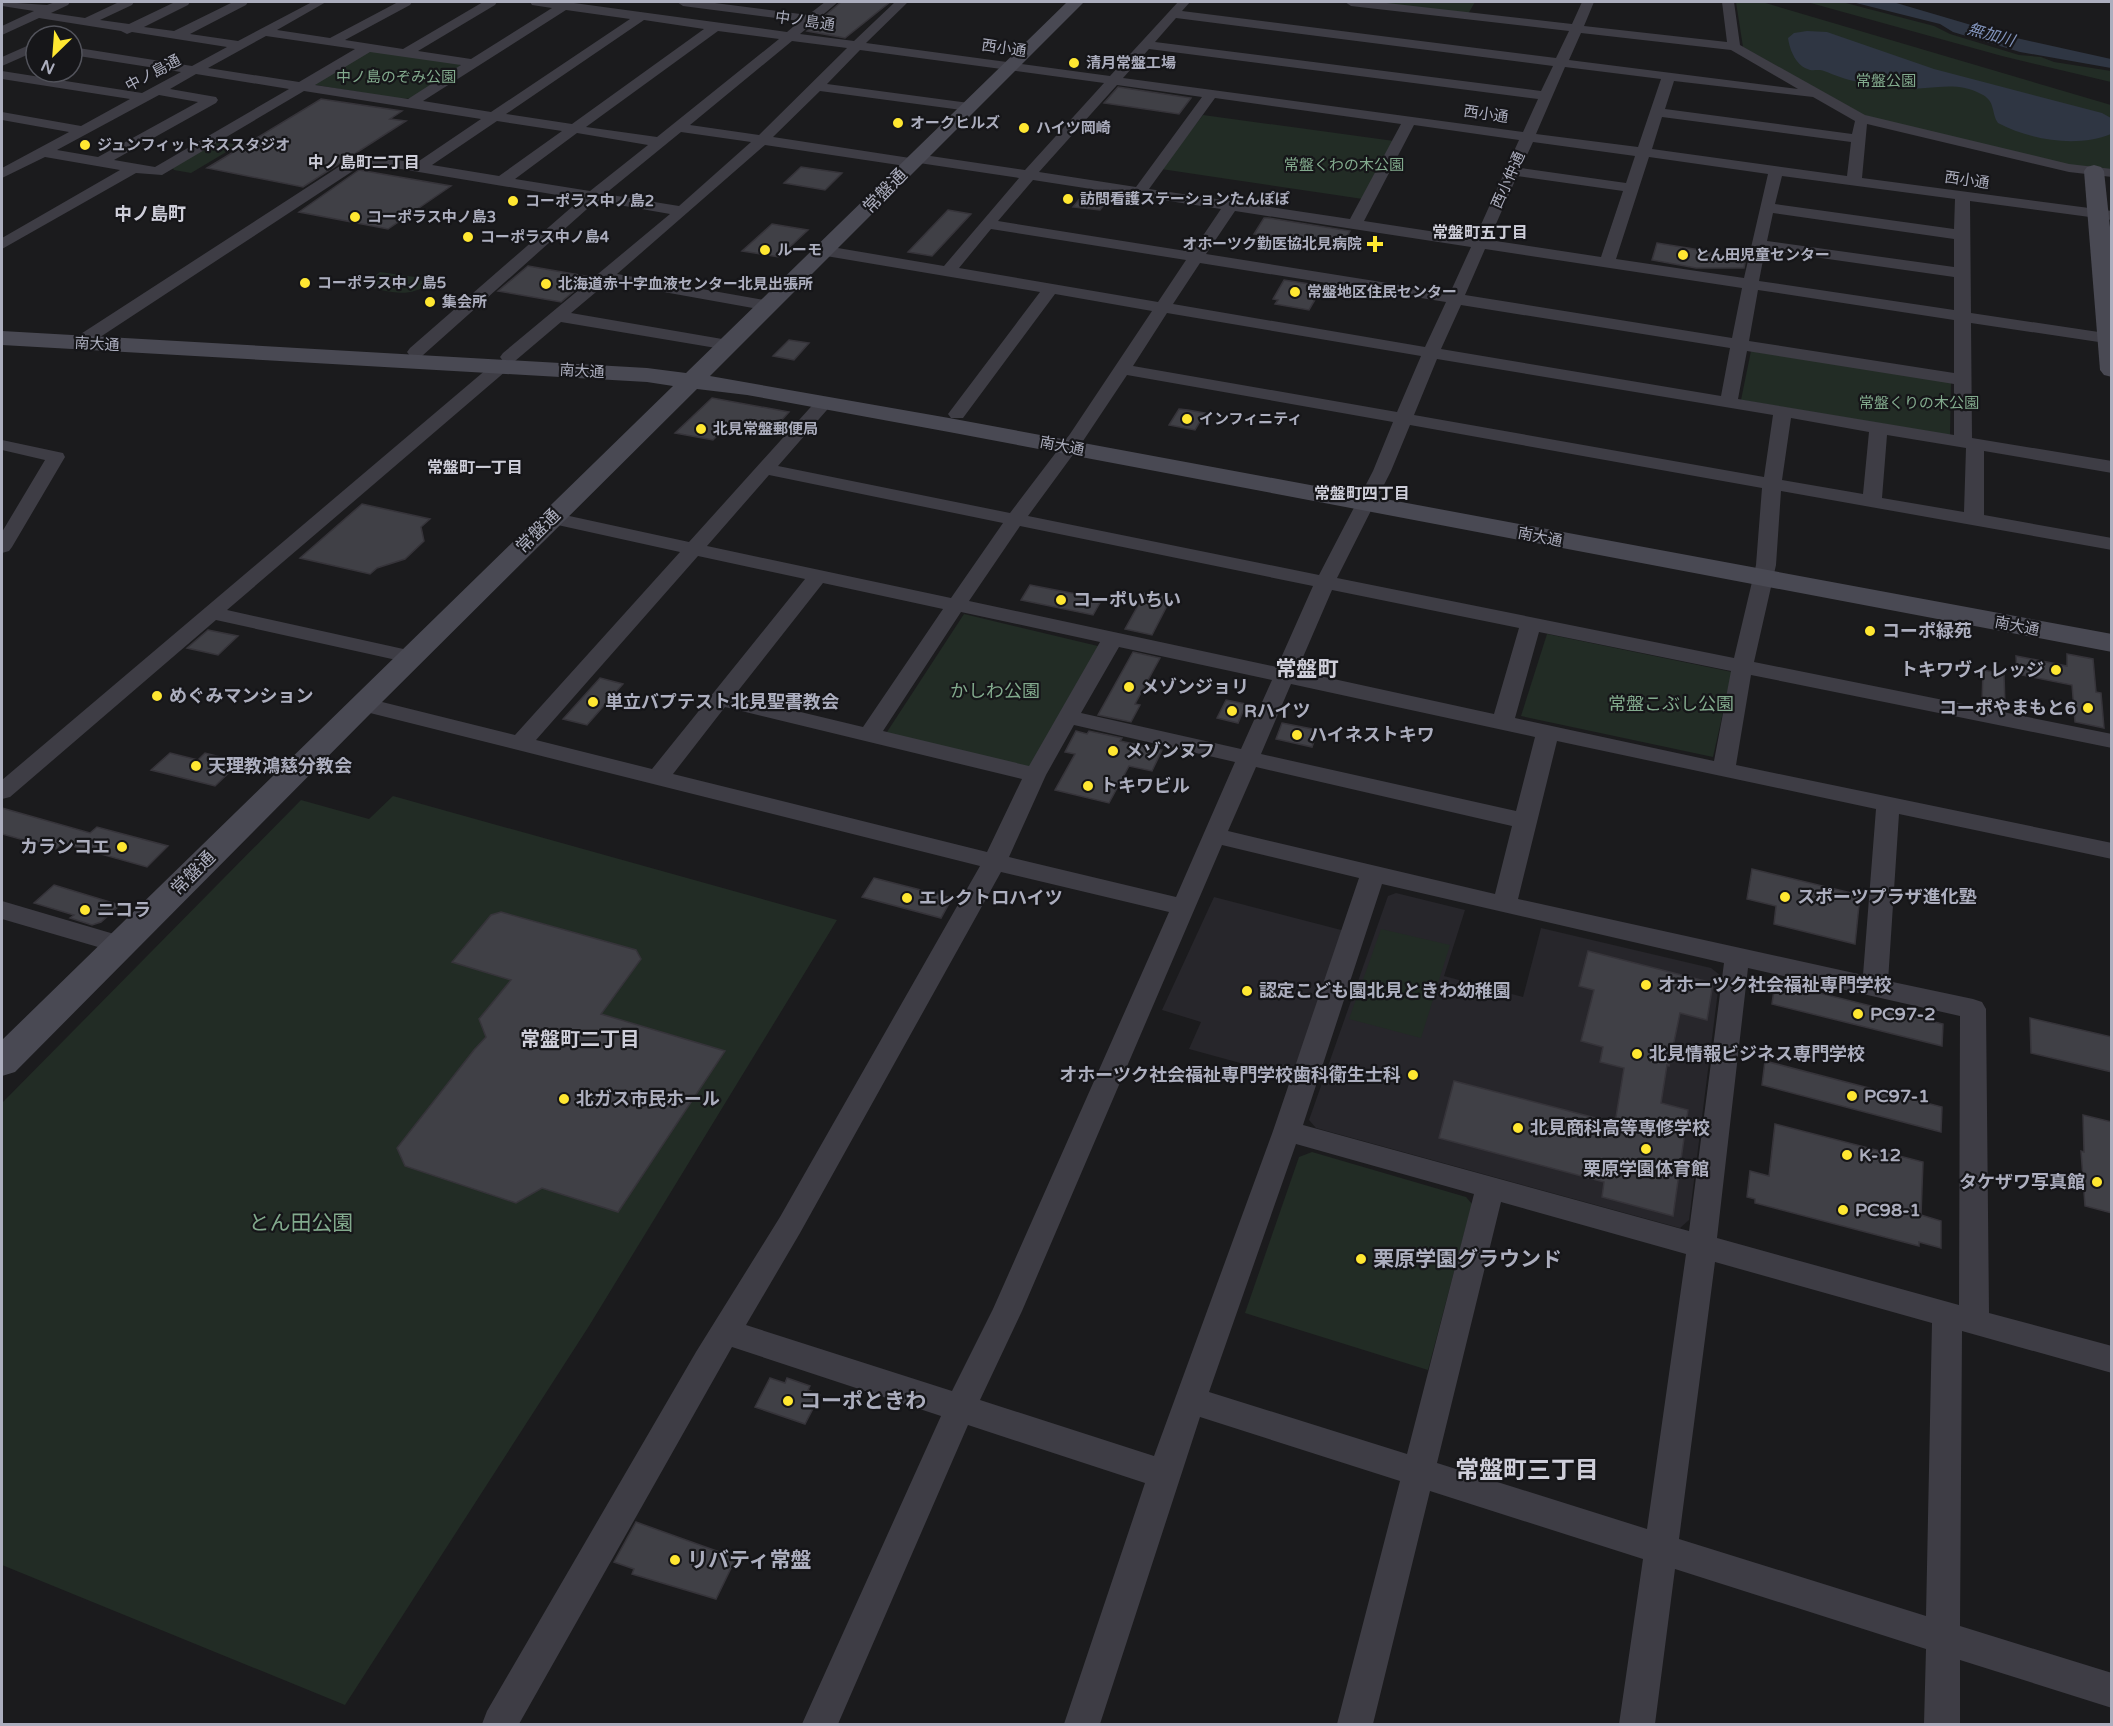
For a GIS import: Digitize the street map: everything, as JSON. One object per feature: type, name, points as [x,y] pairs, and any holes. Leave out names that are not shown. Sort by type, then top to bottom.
[{"type":"street","points":[[2,2],[86,22],[239,45]]},
{"type":"street","points":[[2,31],[64,2]]},
{"type":"street","points":[[86,22],[128,2]]},
{"type":"street","points":[[84,49],[184,2]]},
{"type":"street","points":[[177,35],[242,2]]},
{"type":"street","name":"中ノ島通","points":[[2,174],[320,2]]},
{"type":"street","points":[[332,42],[406,2]]},
{"type":"street","points":[[405,53],[491,2]]},
{"type":"street","name":"中ノ島通","points":[[536,2],[567,3],[642,16],[855,45]]},
{"type":"street","points":[[683,2],[811,19]]},
{"type":"street","points":[[416,352],[592,197],[832,2]]},
{"type":"street","points":[[2,792],[762,140],[819,87],[855,45],[902,2]]},
{"type":"street","name":"常盤通","points":[[2,1062],[362,704],[826,251],[1076,2]]},
{"type":"street","points":[[948,272],[1029,175],[1184,2]]},
{"type":"street","points":[[1351,2],[1734,47],[1860,118],[2069,168],[2103,172],[2112,370]]},
{"type":"street","points":[[1471,16],[1479,2]]},
{"type":"street","name":"西小仲通","points":[[820,1725],[960,1408],[1007,1311],[1325,582],[1369,497],[1406,418],[1431,352],[1588,2]]},
{"type":"street","points":[[1728,2],[1734,47]]},
{"type":"street","points":[[409,104],[567,3]]},
{"type":"street","points":[[1325,73],[1372,4]]},
{"type":"street","points":[[1173,14],[1820,95]]},
{"type":"street","points":[[418,168],[642,16]]},
{"type":"street","points":[[501,182],[716,26]]},
{"type":"street","points":[[263,32],[474,63]]},
{"type":"street","points":[[2,40],[24,44]]},
{"type":"street","name":"西小通","points":[[855,45],[1211,94],[1306,102],[1410,120],[2105,215]]},
{"type":"street","points":[[1146,45],[1325,73],[1545,96]]},
{"type":"street","points":[[42,152],[157,172],[367,48]]},
{"type":"street","points":[[2,62],[24,52]]},
{"type":"street","points":[[84,53],[659,142]]},
{"type":"street","points":[[2,75],[24,78]]},
{"type":"street","points":[[1607,262],[1669,76]]},
{"type":"street","points":[[12,91],[26,84]]},
{"type":"street","points":[[59,84],[142,97]]},
{"type":"street","points":[[819,87],[969,107]]},
{"type":"street","points":[[100,162],[211,100],[156,90]]},
{"type":"street","points":[[1140,191],[1211,94]]},
{"type":"street","points":[[98,106],[119,110]]},
{"type":"street","points":[[1656,112],[1859,139]]},
{"type":"street","points":[[2,116],[82,130]]},
{"type":"street","points":[[1854,180],[1860,118]]},
{"type":"street","points":[[1354,225],[1410,120]]},
{"type":"street","points":[[678,127],[1140,191],[2110,339]]},
{"type":"street","points":[[86,338],[362,158],[680,211]]},
{"type":"street","points":[[2,244],[134,168]]},
{"type":"street","points":[[1729,402],[1758,244],[1776,170]]},
{"type":"street","points":[[1512,171],[1632,188]]},
{"type":"street","points":[[1962,196],[1960,235],[1962,380],[1974,520]]},
{"type":"street","points":[[869,735],[1014,519],[1074,442],[1230,206]]},
{"type":"street","points":[[1766,207],[1960,235]]},
{"type":"street","points":[[988,224],[1962,380]]},
{"type":"street","points":[[1758,244],[1960,273]]},
{"type":"street","points":[[826,251],[2112,466]]},
{"type":"street","points":[[604,277],[769,306]]},
{"type":"street","points":[[957,414],[1051,288]]},
{"type":"street","points":[[558,316],[728,345]]},
{"type":"street","name":"南大通","points":[[2,328],[86,338],[504,362]]},
{"type":"street","name":"南大通","points":[[2,338],[86,338],[416,352],[647,375],[758,377],[957,414],[1074,442]]},
{"type":"street","points":[[1123,369],[2112,544]]},
{"type":"street","name":"南大通","points":[[698,375],[824,403],[1074,442],[1369,497],[1764,572],[2112,643]]},
{"type":"street","points":[[521,742],[824,403]]},
{"type":"street","points":[[1724,770],[1742,667],[1764,572],[1783,411]]},
{"type":"street","points":[[1872,502],[1879,427]]},
{"type":"street","points":[[2,445],[57,457],[7,530],[2,547]]},
{"type":"street","points":[[765,469],[2112,741]]},
{"type":"street","points":[[551,518],[2112,851]]},
{"type":"street","name":"南大通","points":[[1764,572],[2112,631]]},
{"type":"street","points":[[658,777],[818,576]]},
{"type":"street","points":[[211,613],[410,657]]},
{"type":"street","points":[[1503,722],[1531,623]]},
{"type":"street","points":[[500,1725],[790,1225],[994,863],[1035,776],[1113,638]]},
{"type":"street","points":[[718,699],[1035,776]]},
{"type":"street","points":[[362,704],[521,742],[994,863],[1183,907]]},
{"type":"street","points":[[1068,717],[1524,821]]},
{"type":"street","points":[[1504,905],[1548,731]]},
{"type":"street","points":[[1875,987],[1888,805]]},
{"type":"street","points":[[1214,835],[1504,905],[1973,1009],[1942,1725]]},
{"type":"street","points":[[1082,1725],[1164,1474],[1287,1131],[1373,874]]},
{"type":"street","points":[[2,910],[122,945]]},
{"type":"street","points":[[1637,1725],[1702,1246],[1737,957]]},
{"type":"street","points":[[1287,1131],[2112,1360]]},
{"type":"street","points":[[1355,1725],[1490,1187]]},
{"type":"street","points":[[726,1332],[1164,1474]]},
{"type":"street","points":[[1190,1400],[2112,1691]]},
{"type":"shaded area","points":[[1396,893],[1465,910],[1444,976],[1523,997],[1541,928],[1711,968],[1720,975],[1689,1220],[1680,1228],[1316,1128],[1309,1120],[1388,896]]},
{"type":"shaded area","name":"認定こども園北見ときわ幼稚園","points":[[1214,897],[1345,931],[1291,1077],[1189,1049],[1201,1022],[1162,1010]]},
{"type":"green space","points":[[1365,2],[1475,2],[1468,14]]},
{"type":"green space","name":"常盤公園","points":[[1736,2],[1762,2],[2111,105],[2111,170],[2068,166],[1871,119],[1743,47]]},
{"type":"green space","points":[[1807,2],[1842,2],[1934,26],[1950,34],[2019,55],[2111,71],[2111,82],[2002,56]]},
{"type":"green space","name":"中ノ島のぞみ公園","points":[[374,51],[459,64],[462,68],[412,98],[401,99],[316,85],[313,82],[365,53]]},
{"type":"green space","name":"常盤くわの木公園","points":[[1203,115],[1394,141],[1363,199],[1161,169]]},
{"type":"green space","points":[[216,141],[238,145],[191,173],[174,170],[172,167]]},
{"type":"green space","points":[[380,272],[415,277],[427,284],[420,289],[404,293],[363,286]]},
{"type":"green space","name":"常盤くりの木公園","points":[[1751,351],[1951,382],[1950,435],[1741,400]]},
{"type":"green space","name":"かしわ公園","points":[[964,614],[1102,647],[1031,769],[885,735]]},
{"type":"green space","name":"常盤こぶし公園","points":[[1547,634],[1732,672],[1713,757],[1521,716]]},
{"type":"green space","name":"とん田公園","points":[[393,796],[837,920],[589,1326],[345,1705],[2,1565],[2,1103],[301,800],[369,819]]},
{"type":"green space","points":[[1381,929],[1450,945],[1421,1038],[1349,1019]]},
{"type":"green space","name":"栗原学園グラウンド","points":[[1312,1152],[1466,1197],[1472,1204],[1428,1370],[1245,1313],[1299,1157]]},
{"type":"water","name":"無加川","points":[[1852,2],[1893,2],[2012,37],[2111,59],[2111,68],[2020,52],[1953,32],[1940,24]]},
{"type":"water","points":[[1827,32],[1934,69],[2102,113],[2111,118],[2111,134],[2084,141],[2039,138],[1998,123],[1989,100],[1972,90],[1954,87],[1906,89],[1895,84],[1859,82],[1822,70],[1810,70],[1801,65],[1795,57],[1788,38],[1794,33]]},
{"type":"building","points":[[841,2],[890,2],[845,38],[807,31]]},
{"type":"building","points":[[1118,87],[1191,98],[1179,114],[1104,103]]},
{"type":"building","points":[[321,99],[402,111],[390,119],[406,121],[303,187],[207,168]]},
{"type":"building","points":[[801,167],[842,173],[825,190],[784,183]]},
{"type":"building","points":[[359,170],[451,186],[388,229],[299,212]]},
{"type":"building","points":[[1086,191],[1112,195],[1100,210],[1073,207]]},
{"type":"building","points":[[948,210],[971,214],[932,256],[908,252]]},
{"type":"building","points":[[1264,218],[1350,231],[1341,247],[1254,234]]},
{"type":"building","points":[[772,224],[808,230],[779,257],[742,251]]},
{"type":"building","name":"とん田児童センター","points":[[1657,243],[1700,250],[1745,263],[1744,268],[1696,268],[1652,260]]},
{"type":"building","name":"北海道赤十字血液センター北見出張所","points":[[528,266],[591,277],[561,302],[498,291]]},
{"type":"building","name":"常盤地区住民センター","points":[[1284,280],[1323,286],[1309,310],[1275,304],[1278,300],[1273,299]]},
{"type":"building","points":[[789,340],[809,343],[794,360],[773,356]]},
{"type":"building","points":[[712,398],[789,412],[772,431],[730,423],[713,440],[675,433]]},
{"type":"building","name":"インフィニティ","points":[[1179,409],[1205,413],[1195,430],[1169,425]]},
{"type":"building","points":[[362,504],[430,519],[421,527],[424,541],[405,559],[377,568],[370,574],[300,558]]},
{"type":"building","name":"コーポいちい","points":[[1030,585],[1102,599],[1093,615],[1021,600]]},
{"type":"building","points":[[1145,593],[1171,598],[1152,635],[1125,629]]},
{"type":"building","points":[[208,630],[238,636],[218,655],[187,648]]},
{"type":"building","name":"メゾンジョリ","points":[[1133,652],[1160,658],[1135,704],[1140,705],[1131,722],[1098,715]]},
{"type":"building","name":"トキワヴィレッジ","points":[[2067,654],[2093,659],[2096,692],[2101,693],[2104,728],[2075,722],[2072,685],[2017,674],[2016,656],[2067,666]]},
{"type":"building","points":[[1983,670],[2004,674],[2005,707],[1982,703]]},
{"type":"building","name":"単立バプテスト北見聖書教会","points":[[600,678],[623,684],[587,725],[563,719]]},
{"type":"building","name":"Rハイツ","points":[[1226,700],[1246,704],[1238,723],[1217,718]]},
{"type":"building","name":"ハイネストキワ","points":[[1282,723],[1318,730],[1312,747],[1276,739]]},
{"type":"building","points":[[1076,731],[1087,734],[1089,731],[1122,738],[1120,741],[1162,750],[1152,771],[1129,766],[1109,803],[1055,790],[1075,754],[1065,752]]},
{"type":"building","name":"天理教鴻慈分教会","points":[[170,753],[198,760],[205,753],[240,762],[215,786],[151,770]]},
{"type":"building","points":[[2,808],[90,833],[97,827],[168,846],[147,867],[62,843],[56,849],[2,834]]},
{"type":"building","points":[[1752,869],[1860,895],[1855,944],[1774,924],[1776,906],[1747,899]]},
{"type":"building","name":"エレクトロハイツ","points":[[874,878],[952,898],[941,918],[862,897]]},
{"type":"building","name":"ニコラ","points":[[54,885],[120,905],[101,922],[92,925],[70,918],[74,915],[34,903]]},
{"type":"building","name":"北ガス市民ホール","points":[[501,912],[636,950],[641,959],[601,1014],[725,1051],[618,1212],[542,1188],[516,1203],[405,1166],[397,1148],[486,1037],[479,1019],[511,980],[452,962],[491,915]]},
{"type":"building","points":[[1588,951],[1713,983],[1707,1020],[1680,1013],[1669,1066],[1667,1065],[1661,1103],[1688,1110],[1673,1216],[1602,1197],[1604,1182],[1439,1138],[1454,1081],[1615,1123],[1624,1068],[1600,1062],[1603,1047],[1581,1041],[1594,990],[1579,986]]},
{"type":"building","name":"PC97-2","points":[[1775,982],[1943,1024],[1942,1046],[1772,1004]]},
{"type":"building","points":[[2030,1018],[2112,1037],[2112,1072],[2031,1053]]},
{"type":"building","name":"PC97-1","points":[[1765,1061],[1942,1107],[1941,1132],[1762,1085]]},
{"type":"building","points":[[2083,1115],[2112,1122],[2112,1213],[2085,1206],[2081,1151],[2084,1152]]},
{"type":"building","points":[[1775,1124],[1923,1162],[1921,1215],[1941,1221],[1941,1248],[1919,1242],[1919,1246],[1755,1203],[1755,1199],[1747,1197],[1750,1171],[1769,1176]]},
{"type":"building","name":"コーポときわ","points":[[770,1378],[785,1383],[787,1378],[810,1386],[808,1390],[820,1395],[805,1424],[755,1407]]},
{"type":"building","name":"リバティ常盤","points":[[636,1522],[736,1558],[716,1599],[632,1574],[634,1569],[614,1562]]},
{"type":"place","name":"清月常盤工場","points":[[1074,63]]},
{"type":"place","name":"オークヒルズ","points":[[898,123]]},
{"type":"place","name":"ハイツ岡崎","points":[[1024,128]]},
{"type":"place","name":"ジュンフィットネススタジオ","points":[[85,145]]},
{"type":"place","name":"訪問看護ステーションたんぽぽ","points":[[1068,199]]},
{"type":"place","name":"コーポラス中ノ島2","points":[[513,201]]},
{"type":"place","name":"コーポラス中ノ島3","points":[[355,217]]},
{"type":"place","name":"コーポラス中ノ島4","points":[[468,237]]},
{"type":"place","name":"オホーツク勤医協北見病院","points":[[1375,244]]},
{"type":"place","name":"ルーモ","points":[[765,250]]},
{"type":"place","name":"とん田児童センター","points":[[1683,255]]},
{"type":"place","name":"コーポラス中ノ島5","points":[[305,283]]},
{"type":"place","name":"北海道赤十字血液センター北見出張所","points":[[546,284]]},
{"type":"place","name":"常盤地区住民センター","points":[[1295,292]]},
{"type":"place","name":"集会所","points":[[430,302]]},
{"type":"place","name":"インフィニティ","points":[[1187,419]]},
{"type":"place","name":"北見常盤郵便局","points":[[701,429]]},
{"type":"place","name":"コーポいちい","points":[[1061,600]]},
{"type":"place","name":"コーポ緑苑","points":[[1870,631]]},
{"type":"place","name":"トキワヴィレッジ","points":[[2056,670]]},
{"type":"place","name":"メゾンジョリ","points":[[1129,687]]},
{"type":"place","name":"めぐみマンション","points":[[157,696]]},
{"type":"place","name":"単立バプテスト北見聖書教会","points":[[593,702]]},
{"type":"place","name":"コーポやまもと6","points":[[2088,708]]},
{"type":"place","name":"Rハイツ","points":[[1232,711]]},
{"type":"place","name":"ハイネストキワ","points":[[1297,735]]},
{"type":"place","name":"メゾンヌフ","points":[[1113,751]]},
{"type":"place","name":"天理教鴻慈分教会","points":[[196,766]]},
{"type":"place","name":"トキワビル","points":[[1088,786]]},
{"type":"place","name":"カランコエ","points":[[122,847]]},
{"type":"place","name":"スポーツプラザ進化塾","points":[[1785,897]]},
{"type":"place","name":"エレクトロハイツ","points":[[907,898]]},
{"type":"place","name":"ニコラ","points":[[85,910]]},
{"type":"place","name":"オホーツク社会福祉専門学校","points":[[1646,985]]},
{"type":"place","name":"認定こども園北見ときわ幼稚園","points":[[1247,991]]},
{"type":"place","name":"PC97-2","points":[[1858,1014]]},
{"type":"place","name":"北見情報ビジネス専門学校","points":[[1637,1054]]},
{"type":"place","name":"オホーツク社会福祉専門学校歯科衛生士科","points":[[1413,1075]]},
{"type":"place","name":"PC97-1","points":[[1852,1096]]},
{"type":"place","name":"北ガス市民ホール","points":[[564,1099]]},
{"type":"place","name":"北見商科高等専修学校","points":[[1518,1128]]},
{"type":"place","name":"栗原学園体育館","points":[[1646,1149]]},
{"type":"place","name":"K-12","points":[[1847,1155]]},
{"type":"place","name":"タケザワ写真館","points":[[2097,1182]]},
{"type":"place","name":"PC98-1","points":[[1843,1210]]},
{"type":"place","name":"栗原学園グラウンド","points":[[1361,1259]]},
{"type":"place","name":"コーポときわ","points":[[788,1401]]},
{"type":"place","name":"リバティ常盤","points":[[675,1560]]},
{"type":"district","name":"中ノ島町二丁目","points":[[364,163]]},
{"type":"district","name":"中ノ島町","points":[[150,214]]},
{"type":"district","name":"常盤町五丁目","points":[[1480,233]]},
{"type":"district","name":"常盤町一丁目","points":[[475,468]]},
{"type":"district","name":"常盤町四丁目","points":[[1362,494]]},
{"type":"district","name":"常盤町","points":[[1307,669]]},
{"type":"district","name":"常盤町二丁目","points":[[580,1040]]},
{"type":"district","name":"常盤町三丁目","points":[[1527,1470]]}]
